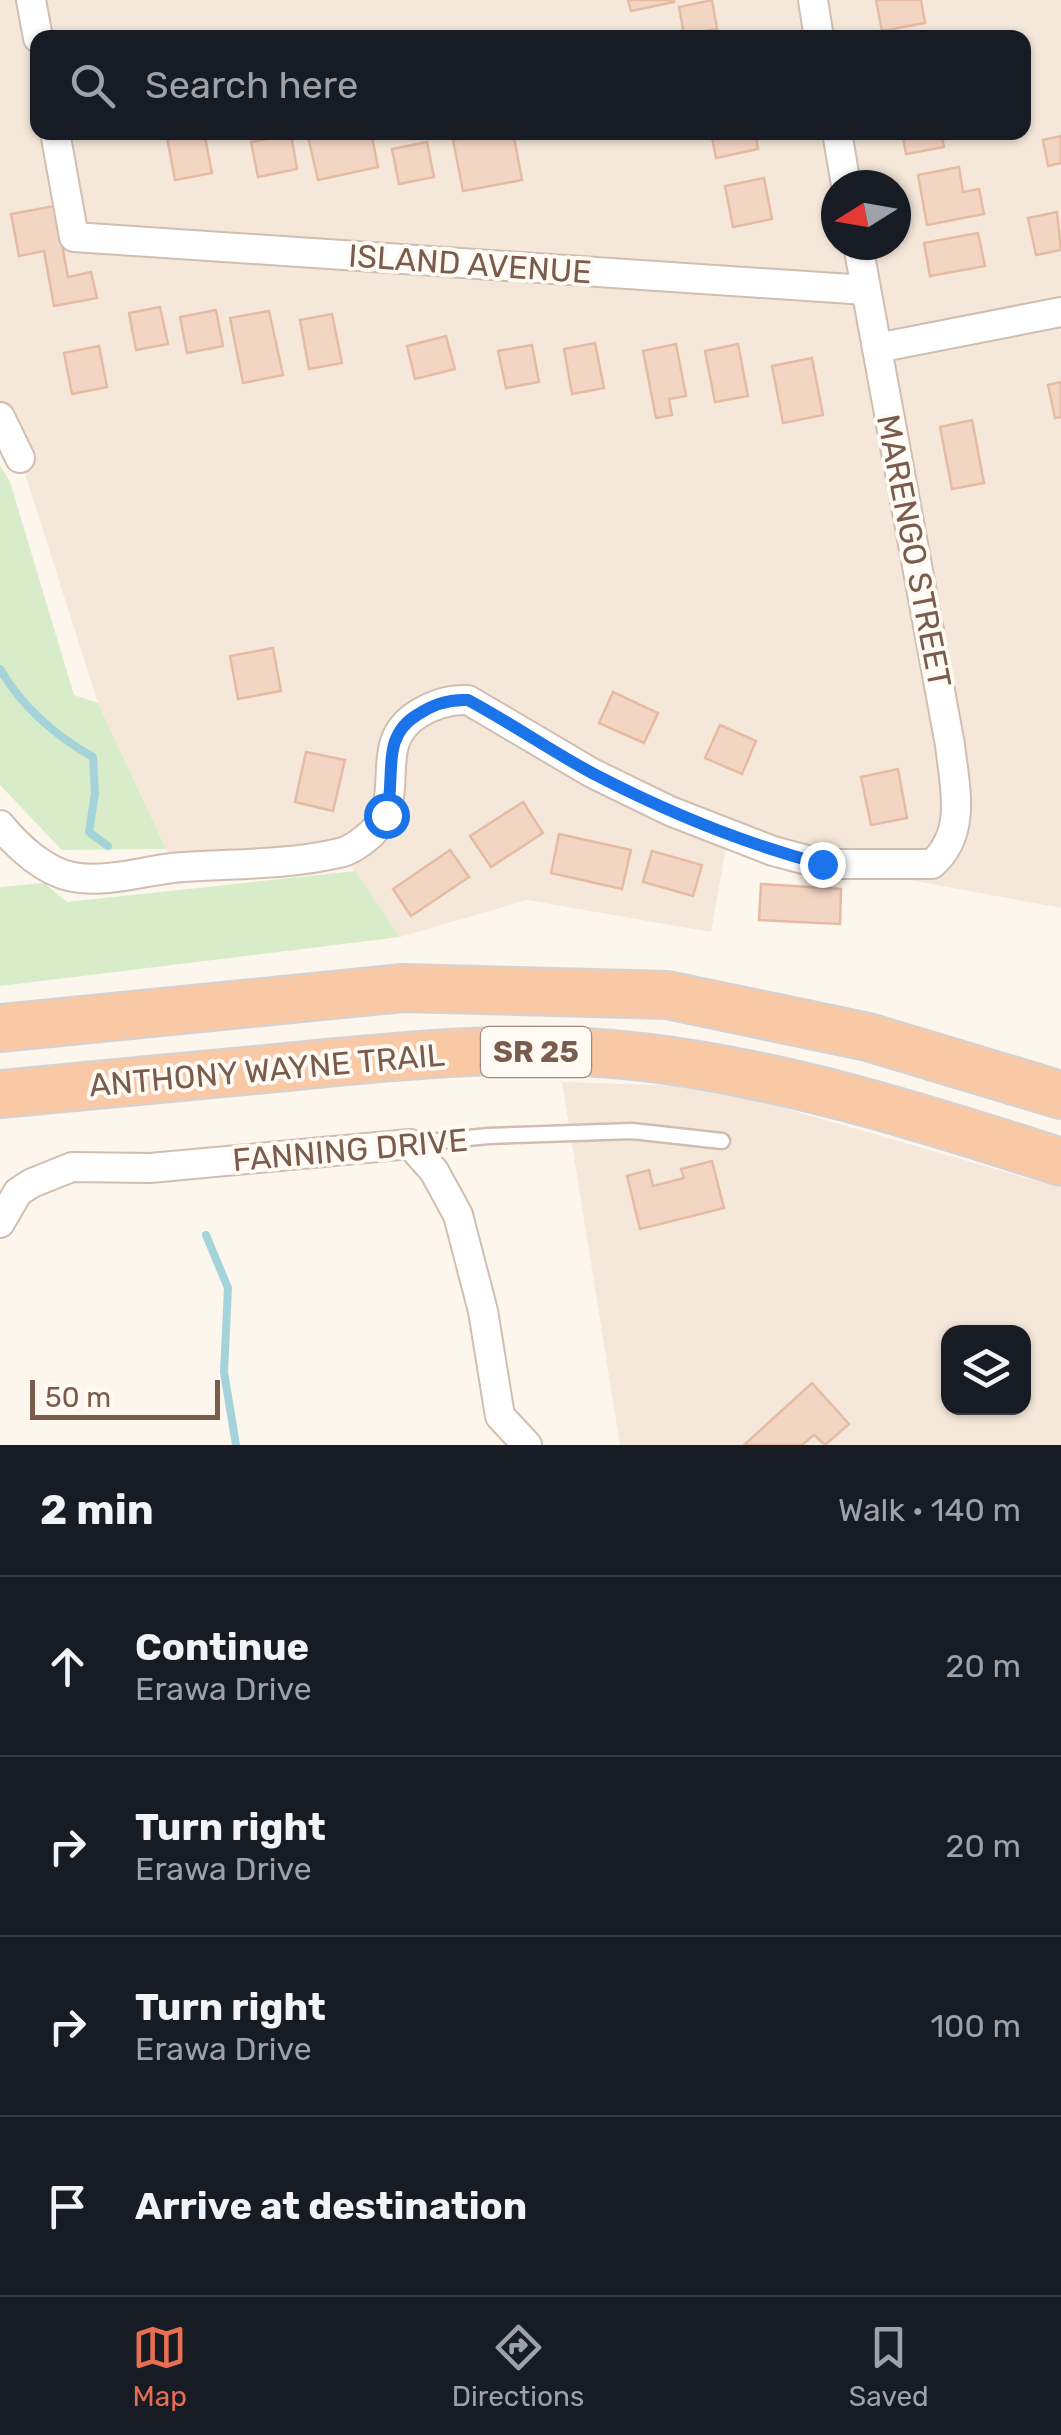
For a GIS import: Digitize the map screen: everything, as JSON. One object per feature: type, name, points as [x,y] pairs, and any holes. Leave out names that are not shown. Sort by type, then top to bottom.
[{"type":"highway","name":"ANTHONY WAYNE TRAIL","points":[[0,1028],[403,988],[667,995],[868,1036],[1061,1095]]},
{"type":"highway","name":"ANTHONY WAYNE TRAIL","points":[[0,1094],[411,1054],[531,1052],[640,1057],[752,1074],[961,1130],[1061,1162]]},
{"type":"street","points":[[32,0],[37,30]]},
{"type":"street","points":[[812,0],[818,30]]},
{"type":"street","name":"ISLAND AVENUE","points":[[57,140],[74,238],[866,290]]},
{"type":"street","points":[[838,140],[843,170]]},
{"type":"street","name":"MARENGO STREET","points":[[0,825],[28,854],[73,877],[250,866],[342,853],[372,833],[386,815],[392,743],[404,722],[429,707],[454,699],[468,700],[592,773],[670,811],[773,851],[822,864],[932,864],[951,842],[956,827],[950,746],[861,260]]},
{"type":"street","points":[[877,348],[1061,312]]},
{"type":"street","points":[[0,417],[20,458]]},
{"type":"street","points":[[410,1144],[434,1171],[458,1215],[482,1311],[500,1416],[527,1445]]},
{"type":"street","name":"FANNING DRIVE","points":[[0,1222],[18,1192],[72,1168],[150,1168],[410,1144]]},
{"type":"lane","name":"FANNING DRIVE","points":[[410,1144],[488,1136],[632,1131],[722,1141]]},
{"type":"shaded area","points":[[0,0],[1061,0],[1061,908],[822,864],[728,836],[711,932],[527,900],[400,937],[342,853],[175,868],[98,703],[20,458],[0,417]]},
{"type":"shaded area","points":[[562,1082],[711,1087],[1061,1188],[1061,1445],[620,1445]]},
{"type":"green space","points":[[0,465],[10,482],[74,695],[98,703],[166,849],[62,850],[0,785]]},
{"type":"green space","points":[[355,871],[400,937],[0,986],[0,887],[44,883],[67,902]]},
{"type":"building","points":[[628,0],[674,0],[674,2],[631,11]]},
{"type":"building","points":[[712,0],[717,29],[683,30],[679,7]]},
{"type":"building","points":[[876,0],[921,0],[925,23],[882,30]]},
{"type":"building","points":[[1061,136],[1061,163],[1048,166],[1043,140]]},
{"type":"building","points":[[168,140],[206,140],[212,173],[175,180]]},
{"type":"building","points":[[292,140],[297,169],[258,177],[251,142]]},
{"type":"building","points":[[309,140],[373,140],[378,167],[318,180]]},
{"type":"building","points":[[453,140],[514,140],[522,180],[463,191]]},
{"type":"building","points":[[713,140],[756,140],[758,149],[716,158]]},
{"type":"building","points":[[903,140],[943,140],[944,147],[906,154]]},
{"type":"building","points":[[427,142],[434,177],[399,184],[392,149]]},
{"type":"building","points":[[959,167],[963,192],[979,189],[984,214],[927,225],[918,175]]},
{"type":"building","points":[[764,178],[772,219],[733,227],[725,186]]},
{"type":"building","points":[[55,206],[68,277],[91,272],[97,298],[54,306],[44,251],[19,256],[11,214]]},
{"type":"building","points":[[1057,212],[1061,250],[1036,255],[1028,218]]},
{"type":"building","points":[[978,233],[985,266],[930,276],[924,243]]},
{"type":"building","points":[[160,307],[168,344],[136,350],[129,313]]},
{"type":"building","points":[[216,310],[223,346],[187,353],[180,317]]},
{"type":"building","points":[[269,311],[283,375],[243,383],[230,318]]},
{"type":"building","points":[[332,314],[342,363],[309,369],[300,320]]},
{"type":"building","points":[[446,336],[455,369],[415,379],[407,346]]},
{"type":"building","points":[[595,343],[604,388],[572,394],[564,349]]},
{"type":"building","points":[[676,344],[686,396],[669,399],[672,415],[656,418],[643,351]]},
{"type":"building","points":[[738,344],[748,396],[715,402],[705,351]]},
{"type":"building","points":[[532,345],[539,382],[506,388],[498,351]]},
{"type":"building","points":[[99,346],[107,387],[72,394],[64,353]]},
{"type":"building","points":[[812,358],[823,415],[783,423],[772,366]]},
{"type":"building","points":[[1061,382],[1061,417],[1055,418],[1048,385]]},
{"type":"building","points":[[972,420],[984,483],[952,489],[940,427]]},
{"type":"building","points":[[273,648],[281,691],[238,699],[230,656]]},
{"type":"building","points":[[613,692],[658,713],[644,743],[599,723]]},
{"type":"building","points":[[720,725],[756,741],[742,774],[705,758]]},
{"type":"building","points":[[306,752],[345,760],[333,811],[295,802]]},
{"type":"building","points":[[898,769],[907,818],[871,825],[861,777]]},
{"type":"building","points":[[523,802],[543,833],[491,867],[470,836]]},
{"type":"building","points":[[559,834],[631,850],[622,889],[551,873]]},
{"type":"building","points":[[450,850],[469,877],[411,916],[393,889]]},
{"type":"building","points":[[652,851],[702,865],[693,896],[643,882]]},
{"type":"building","points":[[761,884],[841,889],[840,924],[759,920]]},
{"type":"building","points":[[712,1161],[724,1208],[640,1229],[627,1176],[649,1170],[653,1186],[684,1178],[681,1169]]},
{"type":"building","points":[[812,1383],[849,1424],[825,1445],[814,1435],[802,1445],[744,1445]]},
{"type":"waterway","points":[[0,669],[41,719],[93,757],[95,793],[89,832],[108,846]]},
{"type":"waterway","points":[[206,1235],[228,1288],[224,1372],[236,1445]]},
{"type":"route","points":[[386,815],[392,743],[404,722],[429,707],[454,699],[468,700],[592,773],[670,811],[773,851],[822,864]]}]
